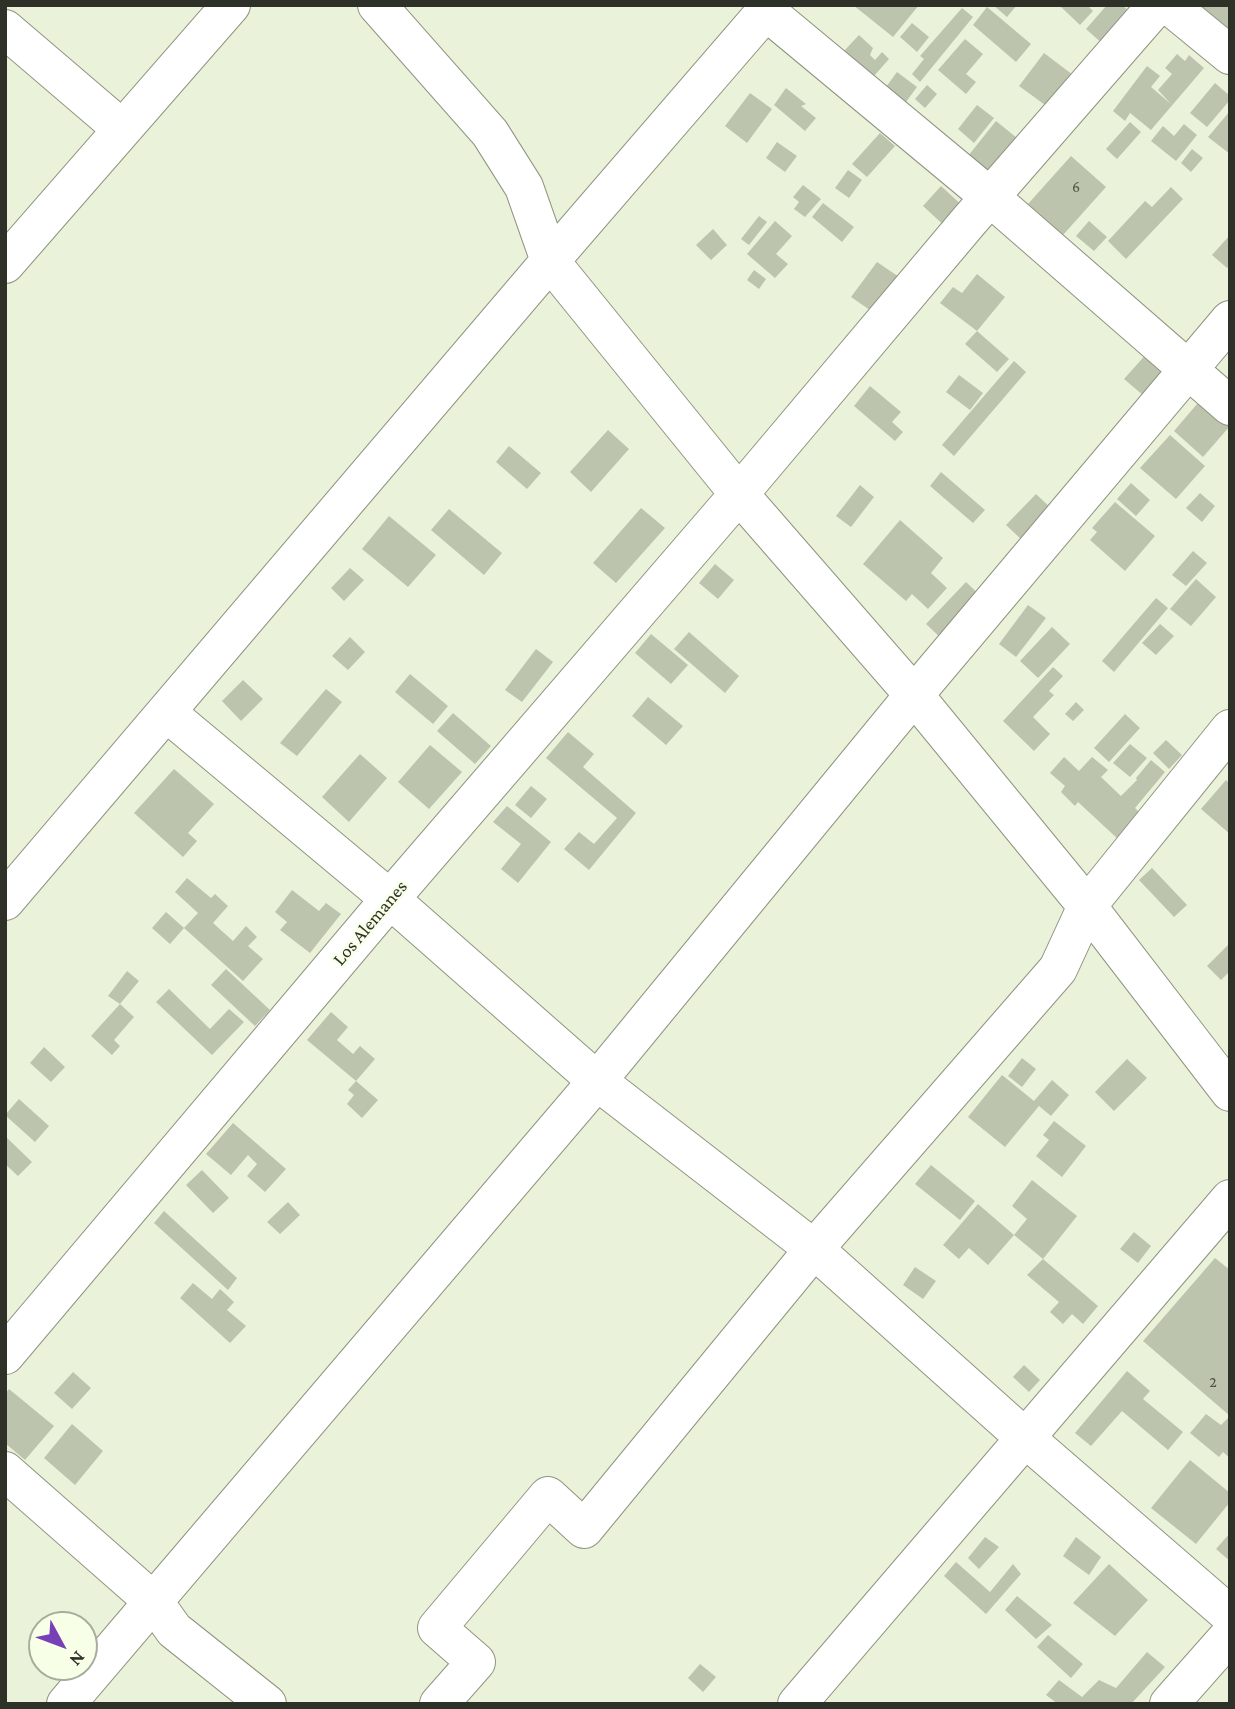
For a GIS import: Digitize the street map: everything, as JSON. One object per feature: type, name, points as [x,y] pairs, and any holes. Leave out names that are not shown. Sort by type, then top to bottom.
[{"type":"street","points":[[5,264],[230,5]]},
{"type":"street","points":[[377,5],[490,133],[524,187],[550,261],[739,494],[914,695],[1087,906],[1230,1092]]},
{"type":"street","name":"Los Alemanes","points":[[5,1355],[390,899],[1157,5]]},
{"type":"street","points":[[1169,5],[1230,55]]},
{"type":"street","points":[[5,901],[769,8],[1230,406]]},
{"type":"street","points":[[5,29],[122,129]]},
{"type":"street","points":[[66,1704],[597,1081],[914,695],[1230,320]]},
{"type":"street","points":[[166,712],[390,899],[597,1081],[814,1249],[1024,1437],[1230,1615]]},
{"type":"street","points":[[439,1704],[476,1662],[437,1628],[548,1496],[584,1529],[814,1249],[1058,969],[1087,906],[1230,729]]},
{"type":"street","points":[[797,1704],[1230,1199]]},
{"type":"street","points":[[5,1471],[154,1602],[174,1630],[267,1704]]},
{"type":"street","points":[[1169,1704],[1230,1635]]},
{"type":"building","points":[[853,5],[919,5],[893,37]]},
{"type":"building","points":[[993,5],[1017,5],[1007,17]]},
{"type":"building","points":[[1059,5],[1087,5],[1093,11],[1080,25]]},
{"type":"building","points":[[1107,5],[1122,5],[1132,14],[1104,45],[1086,29]]},
{"type":"building","points":[[1197,5],[1230,7],[1230,36]]},
{"type":"building","points":[[987,7],[1031,44],[1016,62],[973,25]]},
{"type":"building","points":[[962,8],[973,17],[920,82],[912,74],[924,59],[920,56]]},
{"type":"building","points":[[912,23],[929,37],[917,52],[900,37]]},
{"type":"building","points":[[859,35],[873,48],[870,55],[875,60],[882,52],[889,59],[874,76],[844,51]]},
{"type":"building","points":[[965,39],[983,54],[966,74],[976,82],[966,94],[938,70]]},
{"type":"building","points":[[1044,53],[1077,78],[1052,110],[1019,86]]},
{"type":"building","points":[[1177,54],[1185,61],[1189,55],[1204,68],[1151,130],[1130,113],[1125,121],[1113,111],[1147,66],[1160,76],[1151,87],[1171,104],[1158,90],[1172,74],[1165,68]]},
{"type":"building","points":[[897,72],[917,87],[906,102],[886,87]]},
{"type":"building","points":[[1215,83],[1230,96],[1230,100],[1207,127],[1190,113]]},
{"type":"building","points":[[927,85],[937,94],[925,108],[915,99]]},
{"type":"building","points":[[786,88],[806,104],[801,106],[816,118],[805,131],[774,105]]},
{"type":"building","points":[[750,93],[772,109],[747,143],[725,126]]},
{"type":"building","points":[[977,105],[994,118],[974,143],[958,129]]},
{"type":"building","points":[[1230,111],[1230,154],[1208,137]]},
{"type":"building","points":[[996,121],[1022,142],[995,177],[968,156]]},
{"type":"building","points":[[1130,122],[1141,132],[1117,159],[1106,149]]},
{"type":"building","points":[[1184,124],[1197,135],[1176,161],[1151,141],[1163,126],[1174,136]]},
{"type":"building","points":[[880,133],[895,146],[867,177],[852,164]]},
{"type":"building","points":[[777,142],[797,156],[785,172],[766,158]]},
{"type":"building","points":[[1192,149],[1203,158],[1191,172],[1181,163]]},
{"type":"building","points":[[1071,156],[1106,187],[1063,235],[1028,204]]},
{"type":"building","points":[[848,170],[862,180],[849,198],[835,188]]},
{"type":"building","points":[[803,185],[821,199],[805,217],[794,209],[799,202],[793,197]]},
{"type":"building","points":[[941,186],[966,209],[949,230],[923,206]]},
{"type":"building","points":[[1171,187],[1183,199],[1126,259],[1108,241],[1145,201],[1152,207]]},
{"type":"building","points":[[823,203],[854,227],[842,242],[812,217]]},
{"type":"building","points":[[759,216],[767,222],[749,245],[741,239]]},
{"type":"building","points":[[775,221],[792,236],[776,254],[788,264],[775,278],[747,254]]},
{"type":"building","points":[[1089,221],[1107,237],[1094,251],[1076,236]]},
{"type":"building","points":[[713,229],[727,245],[711,260],[696,245]]},
{"type":"building","points":[[1230,235],[1230,264],[1227,268],[1212,255]]},
{"type":"building","points":[[877,262],[905,281],[880,317],[851,297]]},
{"type":"building","points":[[754,270],[766,279],[759,289],[747,280]]},
{"type":"building","points":[[977,274],[1005,297],[977,331],[940,303],[953,287],[962,293]]},
{"type":"building","points":[[977,331],[1009,359],[997,372],[965,344]]},
{"type":"building","points":[[1149,351],[1175,373],[1150,401],[1124,379]]},
{"type":"building","points":[[1014,361],[1026,372],[954,456],[942,445]]},
{"type":"building","points":[[959,375],[983,393],[970,410],[946,392]]},
{"type":"building","points":[[870,386],[901,412],[892,422],[903,432],[895,441],[854,406]]},
{"type":"building","points":[[1203,397],[1230,420],[1230,426],[1203,457],[1174,431]]},
{"type":"building","points":[[608,430],[629,449],[591,492],[570,472]]},
{"type":"building","points":[[1170,435],[1205,466],[1176,499],[1140,468]]},
{"type":"building","points":[[509,446],[541,473],[527,489],[496,462]]},
{"type":"building","points":[[941,472],[985,510],[973,523],[930,486]]},
{"type":"building","points":[[1131,483],[1150,500],[1136,516],[1117,499]]},
{"type":"building","points":[[860,485],[874,497],[851,527],[836,516]]},
{"type":"building","points":[[1200,493],[1215,506],[1202,522],[1186,508]]},
{"type":"building","points":[[1036,494],[1053,510],[1023,541],[1006,525]]},
{"type":"building","points":[[1115,502],[1155,536],[1125,571],[1090,540],[1097,532],[1092,528]]},
{"type":"building","points":[[641,508],[665,528],[616,583],[593,563]]},
{"type":"building","points":[[449,509],[502,553],[484,575],[431,530]]},
{"type":"building","points":[[389,516],[436,555],[408,587],[362,549]]},
{"type":"building","points":[[900,520],[943,558],[931,573],[947,588],[928,609],[912,594],[906,601],[863,564]]},
{"type":"building","points":[[1193,551],[1207,563],[1186,586],[1172,575]]},
{"type":"building","points":[[715,564],[734,580],[718,599],[699,583]]},
{"type":"building","points":[[350,568],[364,580],[344,601],[331,588]]},
{"type":"building","points":[[1196,579],[1216,597],[1191,626],[1170,609]]},
{"type":"building","points":[[966,582],[984,599],[944,641],[926,624]]},
{"type":"building","points":[[1156,598],[1168,608],[1114,672],[1102,661]]},
{"type":"building","points":[[1028,605],[1046,618],[1016,657],[999,644]]},
{"type":"building","points":[[1160,624],[1174,636],[1156,655],[1142,643]]},
{"type":"building","points":[[1052,627],[1070,644],[1038,678],[1020,661]]},
{"type":"building","points":[[689,632],[739,676],[725,693],[674,649]]},
{"type":"building","points":[[651,634],[688,665],[671,684],[635,653]]},
{"type":"building","points":[[350,637],[365,652],[348,670],[332,656]]},
{"type":"building","points":[[536,649],[553,662],[522,702],[505,690]]},
{"type":"building","points":[[1053,667],[1063,676],[1049,691],[1054,695],[1033,717],[1050,734],[1034,751],[1003,721]]},
{"type":"building","points":[[410,674],[448,706],[433,724],[395,692]]},
{"type":"building","points":[[243,680],[263,699],[241,721],[222,701]]},
{"type":"building","points":[[326,689],[342,702],[297,756],[280,743]]},
{"type":"building","points":[[648,697],[683,726],[666,745],[632,716]]},
{"type":"building","points":[[1076,702],[1084,710],[1073,721],[1065,714]]},
{"type":"building","points":[[453,713],[491,746],[475,764],[437,731]]},
{"type":"building","points":[[1125,714],[1140,728],[1109,762],[1094,748]]},
{"type":"building","points":[[568,732],[594,754],[583,767],[636,813],[589,870],[564,849],[579,832],[594,844],[617,818],[546,758]]},
{"type":"building","points":[[1166,740],[1182,755],[1169,769],[1153,753]]},
{"type":"building","points":[[1130,744],[1147,758],[1130,777],[1113,763]]},
{"type":"building","points":[[430,745],[462,772],[429,809],[398,782]]},
{"type":"building","points":[[360,754],[387,778],[349,822],[322,797]]},
{"type":"building","points":[[1064,757],[1079,771],[1092,757],[1108,770],[1101,777],[1121,796],[1151,760],[1165,772],[1135,808],[1142,815],[1119,840],[1078,802],[1075,806],[1061,792],[1065,786],[1050,773]]},
{"type":"building","points":[[174,769],[214,804],[188,833],[197,841],[183,857],[134,813]]},
{"type":"building","points":[[1226,780],[1230,784],[1230,834],[1201,809]]},
{"type":"building","points":[[531,786],[547,799],[531,818],[515,805]]},
{"type":"building","points":[[507,806],[551,842],[518,883],[501,869],[521,844],[493,822]]},
{"type":"building","points":[[1152,868],[1187,905],[1174,917],[1139,880]]},
{"type":"building","points":[[187,878],[211,898],[215,894],[228,906],[213,923],[233,941],[246,926],[257,937],[248,946],[263,959],[243,981],[184,928],[198,913],[175,892]]},
{"type":"building","points":[[292,890],[319,911],[326,903],[341,914],[310,953],[280,930],[287,922],[275,912]]},
{"type":"building","points":[[166,912],[184,928],[170,944],[152,928]]},
{"type":"building","points":[[1230,943],[1230,971],[1221,980],[1207,966]]},
{"type":"building","points":[[226,969],[270,1010],[255,1026],[211,985]]},
{"type":"building","points":[[127,971],[139,981],[120,1004],[108,996]]},
{"type":"building","points":[[169,989],[210,1029],[229,1009],[244,1022],[212,1055],[156,1002]]},
{"type":"building","points":[[120,1004],[134,1017],[114,1040],[120,1046],[112,1055],[91,1036]]},
{"type":"building","points":[[331,1012],[348,1027],[337,1040],[353,1054],[360,1046],[375,1059],[356,1081],[307,1040]]},
{"type":"building","points":[[44,1047],[65,1067],[51,1082],[30,1063]]},
{"type":"building","points":[[1022,1058],[1036,1069],[1022,1087],[1008,1076]]},
{"type":"building","points":[[1127,1059],[1147,1078],[1114,1111],[1095,1092]]},
{"type":"building","points":[[1002,1075],[1034,1101],[1052,1080],[1069,1095],[1051,1116],[1039,1106],[1005,1147],[968,1117]]},
{"type":"building","points":[[356,1081],[378,1100],[362,1118],[347,1104],[354,1095],[348,1090]]},
{"type":"building","points":[[19,1099],[49,1126],[35,1142],[5,1115]]},
{"type":"building","points":[[1054,1121],[1086,1146],[1062,1177],[1036,1156],[1049,1140],[1043,1135]]},
{"type":"building","points":[[233,1123],[286,1169],[265,1192],[247,1176],[257,1164],[248,1155],[231,1175],[206,1154]]},
{"type":"building","points":[[5,1136],[32,1162],[18,1176],[5,1164]]},
{"type":"building","points":[[931,1165],[975,1201],[960,1220],[915,1184]]},
{"type":"building","points":[[202,1170],[229,1198],[213,1213],[186,1185]]},
{"type":"building","points":[[1032,1180],[1077,1216],[1043,1259],[1014,1235],[1027,1219],[1012,1206]]},
{"type":"building","points":[[288,1202],[300,1215],[280,1234],[267,1222]]},
{"type":"building","points":[[978,1204],[1014,1235],[988,1265],[969,1248],[959,1259],[943,1245]]},
{"type":"building","points":[[164,1211],[237,1278],[228,1290],[154,1223]]},
{"type":"building","points":[[1134,1232],[1151,1246],[1138,1263],[1120,1249]]},
{"type":"building","points":[[1215,1258],[1230,1270],[1230,1416],[1143,1341]]},
{"type":"building","points":[[1043,1259],[1098,1306],[1083,1324],[1072,1314],[1063,1324],[1050,1312],[1059,1302],[1027,1275]]},
{"type":"building","points":[[915,1267],[936,1281],[923,1299],[903,1285]]},
{"type":"building","points":[[193,1283],[212,1299],[220,1289],[234,1302],[227,1310],[246,1326],[230,1343],[180,1298]]},
{"type":"building","points":[[1024,1365],[1040,1380],[1029,1392],[1013,1377]]},
{"type":"building","points":[[1127,1371],[1150,1391],[1143,1399],[1183,1432],[1168,1450],[1122,1411],[1091,1446],[1075,1433]]},
{"type":"building","points":[[73,1372],[91,1388],[72,1409],[54,1393]]},
{"type":"building","points":[[9,1389],[54,1426],[25,1460],[5,1443],[5,1394]]},
{"type":"building","points":[[1206,1414],[1221,1425],[1230,1416],[1230,1458],[1223,1452],[1219,1457],[1190,1433]]},
{"type":"building","points":[[72,1424],[103,1451],[75,1485],[44,1458]]},
{"type":"building","points":[[1190,1460],[1230,1493],[1230,1502],[1196,1544],[1151,1508]]},
{"type":"building","points":[[1230,1533],[1230,1561],[1216,1549]]},
{"type":"building","points":[[985,1537],[999,1547],[979,1569],[968,1558]]},
{"type":"building","points":[[1076,1537],[1101,1557],[1089,1575],[1063,1556]]},
{"type":"building","points":[[956,1562],[990,1592],[1013,1564],[1021,1574],[986,1614],[944,1576]]},
{"type":"building","points":[[1109,1564],[1148,1600],[1115,1636],[1073,1603]]},
{"type":"building","points":[[1017,1596],[1052,1625],[1036,1639],[1005,1610]]},
{"type":"building","points":[[1048,1635],[1083,1664],[1071,1678],[1037,1647]]},
{"type":"building","points":[[1147,1652],[1165,1667],[1131,1704],[1058,1704],[1046,1695],[1059,1680],[1082,1697],[1099,1680],[1116,1688]]},
{"type":"building","points":[[700,1664],[716,1677],[703,1692],[688,1678]]}]
